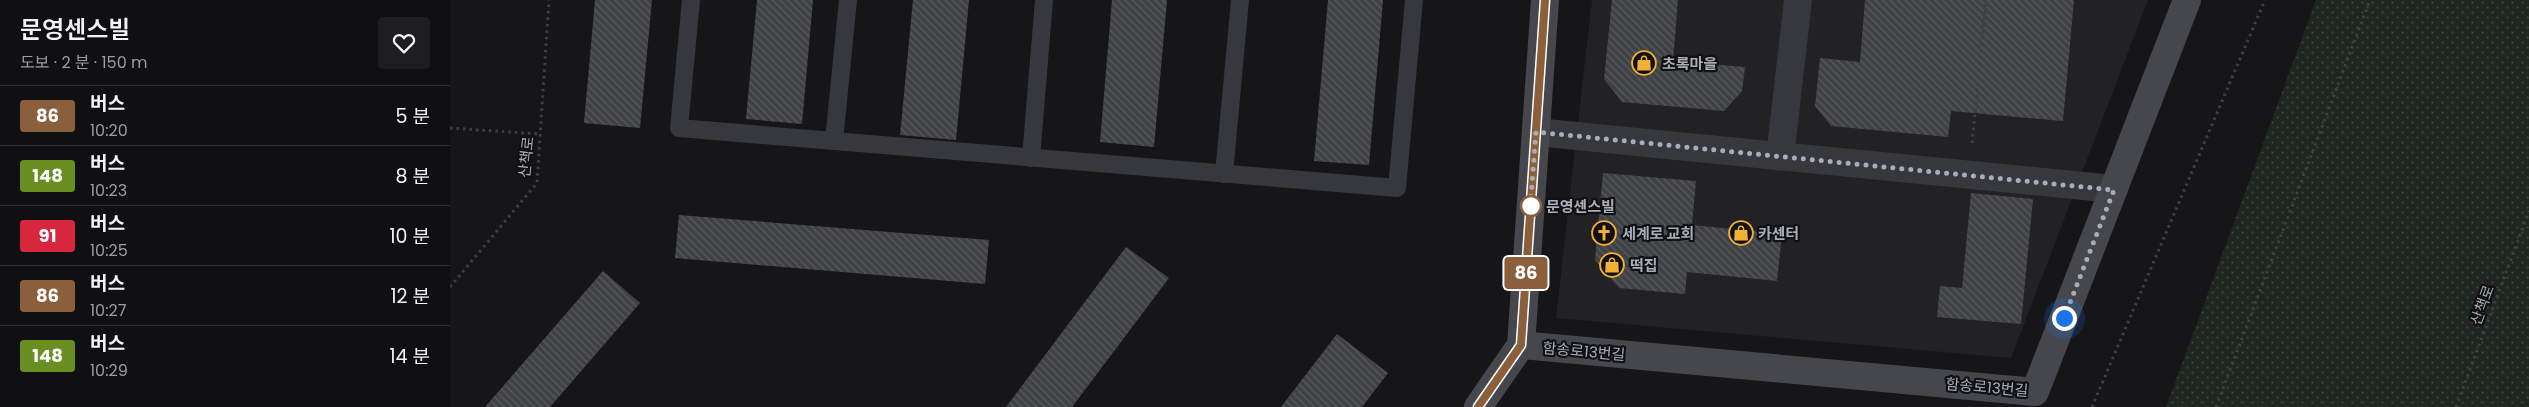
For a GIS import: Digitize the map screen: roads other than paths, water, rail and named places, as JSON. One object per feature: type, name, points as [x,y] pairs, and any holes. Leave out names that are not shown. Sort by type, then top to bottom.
[{"type":"street","points":[[1478,407],[1521,345],[1545,0]]},
{"type":"street","points":[[1780,157],[1798,0]]},
{"type":"street","name":"함송로13번길","points":[[1521,345],[2035,392],[2188,0]]},
{"type":"street","points":[[1536,132],[2114,190]]},
{"type":"lane","points":[[691,0],[679,128],[1398,188],[1414,0]]},
{"type":"lane","points":[[834,141],[848,0]]},
{"type":"lane","points":[[1031,158],[1044,0]]},
{"type":"lane","points":[[1224,174],[1240,0]]},
{"type":"place","name":"초록마을","points":[[1644,63]]},
{"type":"place","name":"문영센스빌","points":[[1531,206]]},
{"type":"place","name":"세계로 교회","points":[[1604,233]]},
{"type":"place","name":"카센터","points":[[1741,233]]},
{"type":"place","name":"떡집","points":[[1612,265]]}]
